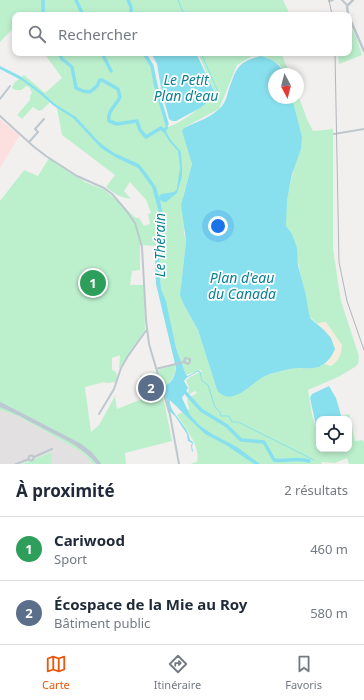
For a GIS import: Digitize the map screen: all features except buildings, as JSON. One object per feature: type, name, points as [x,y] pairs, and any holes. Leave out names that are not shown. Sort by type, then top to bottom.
[{"type":"main road","points":[[0,405],[13,409],[79,444],[91,453],[99,464]]},
{"type":"main road","points":[[0,405],[77,445],[99,464]]},
{"type":"street","points":[[329,1],[333,0]]},
{"type":"street","points":[[342,0],[347,5]]},
{"type":"street","points":[[347,12],[347,5],[353,0]]},
{"type":"street","points":[[352,23],[364,51]]},
{"type":"street","points":[[0,99],[10,86]]},
{"type":"street","points":[[0,116],[44,154],[75,174],[107,190],[118,200],[131,217],[142,245],[147,334],[170,417],[179,464]]},
{"type":"street","points":[[29,142],[38,132],[35,129],[44,119]]},
{"type":"street","points":[[334,134],[364,129]]},
{"type":"street","points":[[99,414],[114,389],[122,366],[147,330]]},
{"type":"street","points":[[142,336],[147,334]]},
{"type":"street","points":[[156,369],[183,362]]},
{"type":"street","points":[[16,464],[29,459],[30,456],[34,457],[52,449]]},
{"type":"street","points":[[32,464],[34,457]]},
{"type":"shaded area","points":[[0,119],[20,135],[0,168]]},
{"type":"shaded area","points":[[0,410],[17,416],[83,453],[93,464],[51,464],[51,452],[22,464],[0,464]]},
{"type":"green space","points":[[0,0],[283,0],[289,12],[12,12],[12,29],[0,42]]},
{"type":"green space","points":[[352,30],[357,39],[362,55],[339,64],[338,56],[352,56]]},
{"type":"green space","points":[[46,56],[148,56],[154,69],[168,127],[187,117],[216,96],[199,56],[252,56],[237,65],[219,109],[185,127],[184,130],[192,164],[183,197],[184,234],[186,241],[181,285],[184,305],[198,330],[217,390],[223,395],[229,396],[241,392],[267,375],[294,368],[311,368],[322,366],[335,349],[328,334],[313,320],[308,313],[295,246],[285,225],[284,214],[293,172],[298,137],[291,104],[301,104],[313,131],[333,129],[333,249],[341,301],[359,356],[358,364],[355,367],[338,377],[308,390],[316,428],[316,452],[352,452],[352,428],[355,441],[363,440],[364,443],[364,464],[349,464],[347,458],[335,463],[321,462],[322,464],[190,464],[197,462],[197,450],[192,437],[177,415],[189,409],[187,399],[197,393],[195,391],[188,395],[189,388],[186,380],[202,371],[201,370],[186,375],[176,348],[161,289],[159,263],[165,223],[160,200],[155,198],[159,213],[156,246],[140,245],[140,270],[132,271],[130,285],[144,285],[145,330],[119,369],[120,355],[112,358],[112,370],[115,371],[118,377],[115,382],[104,382],[85,387],[91,432],[99,425],[115,396],[117,409],[142,399],[140,376],[156,372],[172,441],[125,453],[126,464],[93,464],[83,453],[17,416],[0,410],[0,201],[24,170],[38,176],[49,158],[85,182],[105,190],[136,218],[139,218],[144,226],[150,224],[148,214],[151,213],[146,200],[130,182],[124,191],[131,199],[117,195],[106,187],[115,175],[62,135],[57,108],[50,102],[39,111],[33,107],[22,119],[17,115],[30,100],[32,93],[30,88],[27,86],[21,90],[15,90],[12,88],[14,83],[24,75],[45,93],[62,78]]},
{"type":"green space","points":[[252,56],[282,56],[287,68],[281,68],[280,65],[266,57]]},
{"type":"green space","points":[[175,365],[174,375],[171,381],[164,388],[158,370]]},
{"type":"green space","points":[[52,452],[51,464],[22,464]]},
{"type":"sand","points":[[326,322],[342,345],[340,357],[331,366],[324,364],[331,357],[335,349],[328,335],[317,324]]},
{"type":"water","name":"Le Petit Plan d'eau","points":[[153,56],[197,56],[215,93],[215,96],[200,108],[176,121],[172,121],[169,119],[161,88],[157,64]]},
{"type":"water","name":"Plan d'eau du Canada","points":[[261,56],[275,62],[281,68],[268,68],[268,104],[294,104],[302,137],[301,149],[292,174],[287,201],[286,226],[292,234],[297,248],[298,265],[309,314],[311,319],[331,338],[335,349],[329,359],[319,367],[295,368],[270,374],[260,379],[243,392],[228,397],[222,395],[217,390],[198,330],[180,295],[186,241],[181,205],[192,164],[182,131],[184,128],[209,116],[222,106],[238,68],[246,61]]},
{"type":"water","points":[[0,66],[20,76],[55,104],[76,117],[99,142],[114,153],[139,164],[156,187],[159,197],[161,194],[174,192],[177,189],[180,167],[178,151],[169,141],[162,129],[166,127],[166,120],[168,128],[166,131],[170,139],[181,152],[182,177],[177,193],[166,202],[160,200],[165,223],[159,263],[161,289],[166,301],[176,348],[186,375],[188,376],[184,381],[188,388],[182,398],[190,415],[199,425],[212,434],[237,447],[260,464],[254,464],[226,445],[205,434],[179,409],[173,398],[170,398],[172,408],[189,434],[190,440],[193,442],[192,452],[191,446],[192,443],[188,441],[187,434],[175,416],[169,411],[164,386],[173,379],[176,368],[156,284],[155,264],[159,213],[152,187],[138,168],[115,157],[101,148],[73,118],[54,106],[23,81],[0,69]]},
{"type":"water","points":[[329,386],[336,398],[341,416],[316,416],[316,425],[310,398],[312,394]]},
{"type":"waterway","points":[[43,0],[43,12]]},
{"type":"waterway","points":[[76,0],[82,12]]},
{"type":"waterway","points":[[128,0],[131,7],[131,12]]},
{"type":"waterway","points":[[178,0],[183,12]]},
{"type":"waterway","points":[[60,56],[72,67],[76,88],[90,92],[97,86],[100,80],[102,80],[118,89],[120,97],[109,114],[109,121],[117,124],[137,121],[140,130],[146,137],[161,128],[164,131]]},
{"type":"waterway","points":[[104,56],[111,71]]},
{"type":"waterway","points":[[146,56],[152,66],[156,87],[167,124]]},
{"type":"waterway","points":[[202,56],[219,94]]},
{"type":"waterway","points":[[187,377],[198,371],[200,372],[202,381],[208,385],[215,407],[220,412],[221,416],[229,416],[232,422],[238,422],[314,460]]},
{"type":"waterway","name":"Le Thérain","points":[[184,391],[201,410],[227,426],[241,440],[264,442],[274,460],[300,459],[309,461]]},
{"type":"waterway","name":"Le Thérain","points":[[169,397],[186,413]]},
{"type":"railway","points":[[329,0],[331,12]]},
{"type":"railway","points":[[335,56],[339,262],[347,301],[364,350]]},
{"type":"place","name":"Cariwood","points":[[93,283]]},
{"type":"place","name":"Écospace de la Mie au Roy","points":[[151,388]]}]
